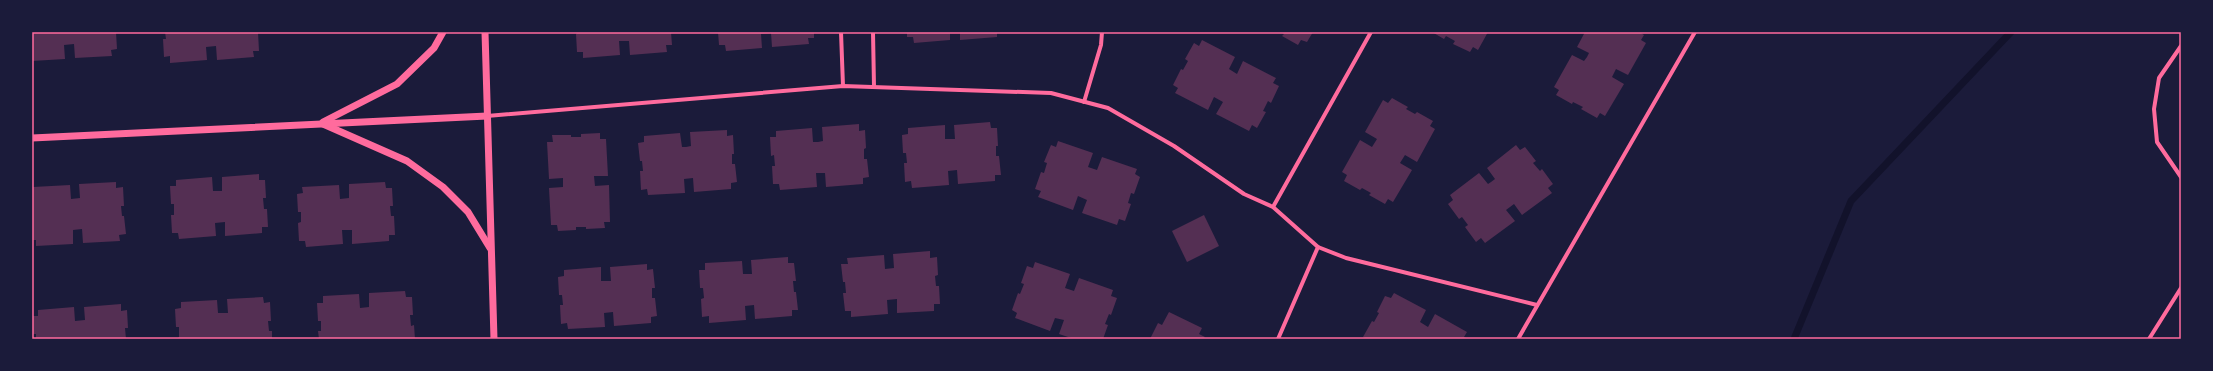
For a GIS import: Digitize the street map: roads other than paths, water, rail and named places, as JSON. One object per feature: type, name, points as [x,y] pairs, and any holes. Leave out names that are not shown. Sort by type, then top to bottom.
[{"type":"street","points":[[321,123],[397,84],[434,48],[443,32]]},
{"type":"street","points":[[485,32],[490,248],[494,339]]},
{"type":"street","points":[[842,32],[843,86]]},
{"type":"street","points":[[873,32],[874,87]]},
{"type":"street","points":[[1084,102],[1101,45],[1102,32]]},
{"type":"street","points":[[1273,207],[1371,32]]},
{"type":"street","points":[[1518,339],[1695,32]]},
{"type":"street","points":[[2181,46],[2159,78],[2154,109],[2157,142],[2181,177]]},
{"type":"street","points":[[32,138],[487,116],[843,86],[1051,93],[1108,108],[1174,146],[1244,194],[1273,207],[1318,247],[1346,258],[1537,305]]},
{"type":"street","points":[[321,123],[407,161],[443,187],[468,212],[490,248]]},
{"type":"street","points":[[1278,339],[1318,247]]},
{"type":"street","points":[[2149,339],[2181,288]]},
{"type":"waterway","points":[[1794,339],[1851,201],[2011,32]]}]
